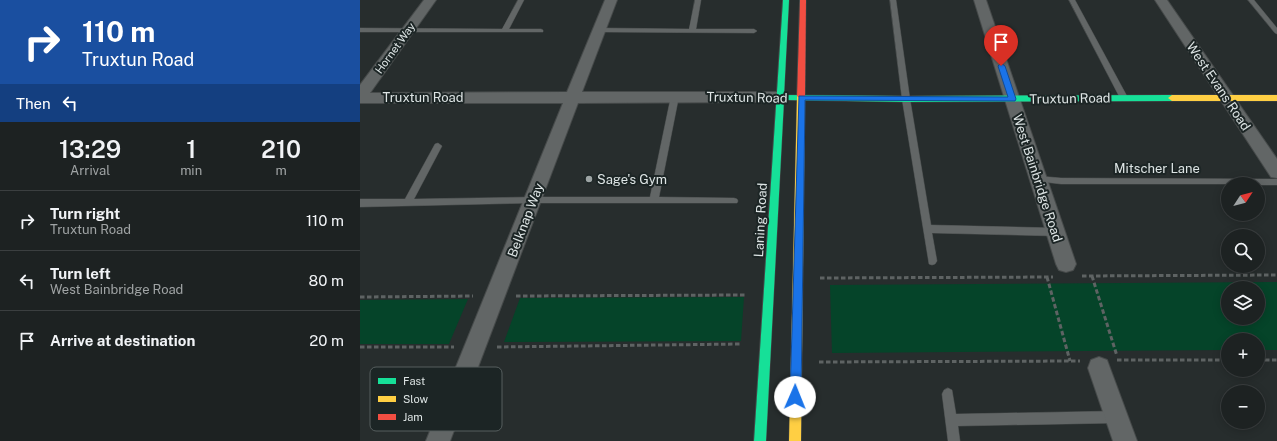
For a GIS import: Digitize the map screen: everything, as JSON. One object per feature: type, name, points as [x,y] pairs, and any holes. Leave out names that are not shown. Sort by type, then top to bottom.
[{"type":"street","name":"Hornet Way","points":[[360,97],[430,0]]},
{"type":"street","name":"Belknap Way","points":[[467,367],[611,0]]},
{"type":"street","name":"Laning Road","points":[[760,441],[786,0]]},
{"type":"street","points":[[795,441],[803,0]]},
{"type":"street","name":"West Bainbridge Road","points":[[980,0],[1066,264]]},
{"type":"street","name":"West Evans Road","points":[[1161,0],[1277,172]]},
{"type":"street","name":"Truxtun Road","points":[[360,97],[675,96],[906,99],[1277,98]]},
{"type":"street","points":[[1103,362],[1125,441]]},
{"type":"street","name":"Belknap Way","points":[[438,441],[442,431]]},
{"type":"lane","points":[[504,31],[521,0]]},
{"type":"lane","points":[[692,31],[698,0]]},
{"type":"lane","points":[[893,0],[906,99],[932,261]]},
{"type":"lane","points":[[1072,0],[1124,98]]},
{"type":"lane","points":[[1251,0],[1277,32]]},
{"type":"lane","points":[[360,30],[541,31]]},
{"type":"lane","points":[[600,30],[754,31]]},
{"type":"lane","points":[[654,201],[675,96]]},
{"type":"lane","points":[[408,202],[438,146]]},
{"type":"lane","name":"Mitscher Lane","points":[[1038,179],[1061,181],[1277,182]]},
{"type":"lane","points":[[360,203],[533,200],[734,201]]},
{"type":"lane","points":[[927,229],[1056,232]]},
{"type":"lane","points":[[948,394],[954,441]]},
{"type":"lane","points":[[951,420],[1118,418]]},
{"type":"path","points":[[1077,276],[1277,275]]},
{"type":"path","points":[[1092,276],[1103,362]]},
{"type":"path","points":[[1047,277],[1070,361]]},
{"type":"path","points":[[815,278],[1054,277]]},
{"type":"path","points":[[360,297],[746,295]]},
{"type":"path","points":[[360,347],[742,344]]},
{"type":"path","points":[[815,362],[1103,362],[1221,360]]},
{"type":"path","points":[[1265,360],[1277,360]]},
{"type":"green space","points":[[1221,282],[1221,325],[1265,325],[1265,282],[1277,282],[1277,350],[1265,350],[1265,333],[1221,333],[1221,350],[832,353],[830,285]]},
{"type":"green space","points":[[744,297],[741,341],[504,342],[520,298]]},
{"type":"green space","points":[[468,299],[449,344],[360,344],[360,300]]},
{"type":"traffic: fast","points":[[760,441],[786,0]]},
{"type":"traffic: fast","points":[[780,97],[906,99],[1172,98]]},
{"type":"traffic: slow","points":[[795,441],[801,96]]},
{"type":"traffic: slow","points":[[1172,98],[1277,98]]},
{"type":"traffic: jam","points":[[801,96],[803,0]]},
{"type":"place","name":"Sage's Gym","points":[[589,179]]},
{"type":"route","points":[[795,397],[801,98],[1012,99],[1001,66]]}]
